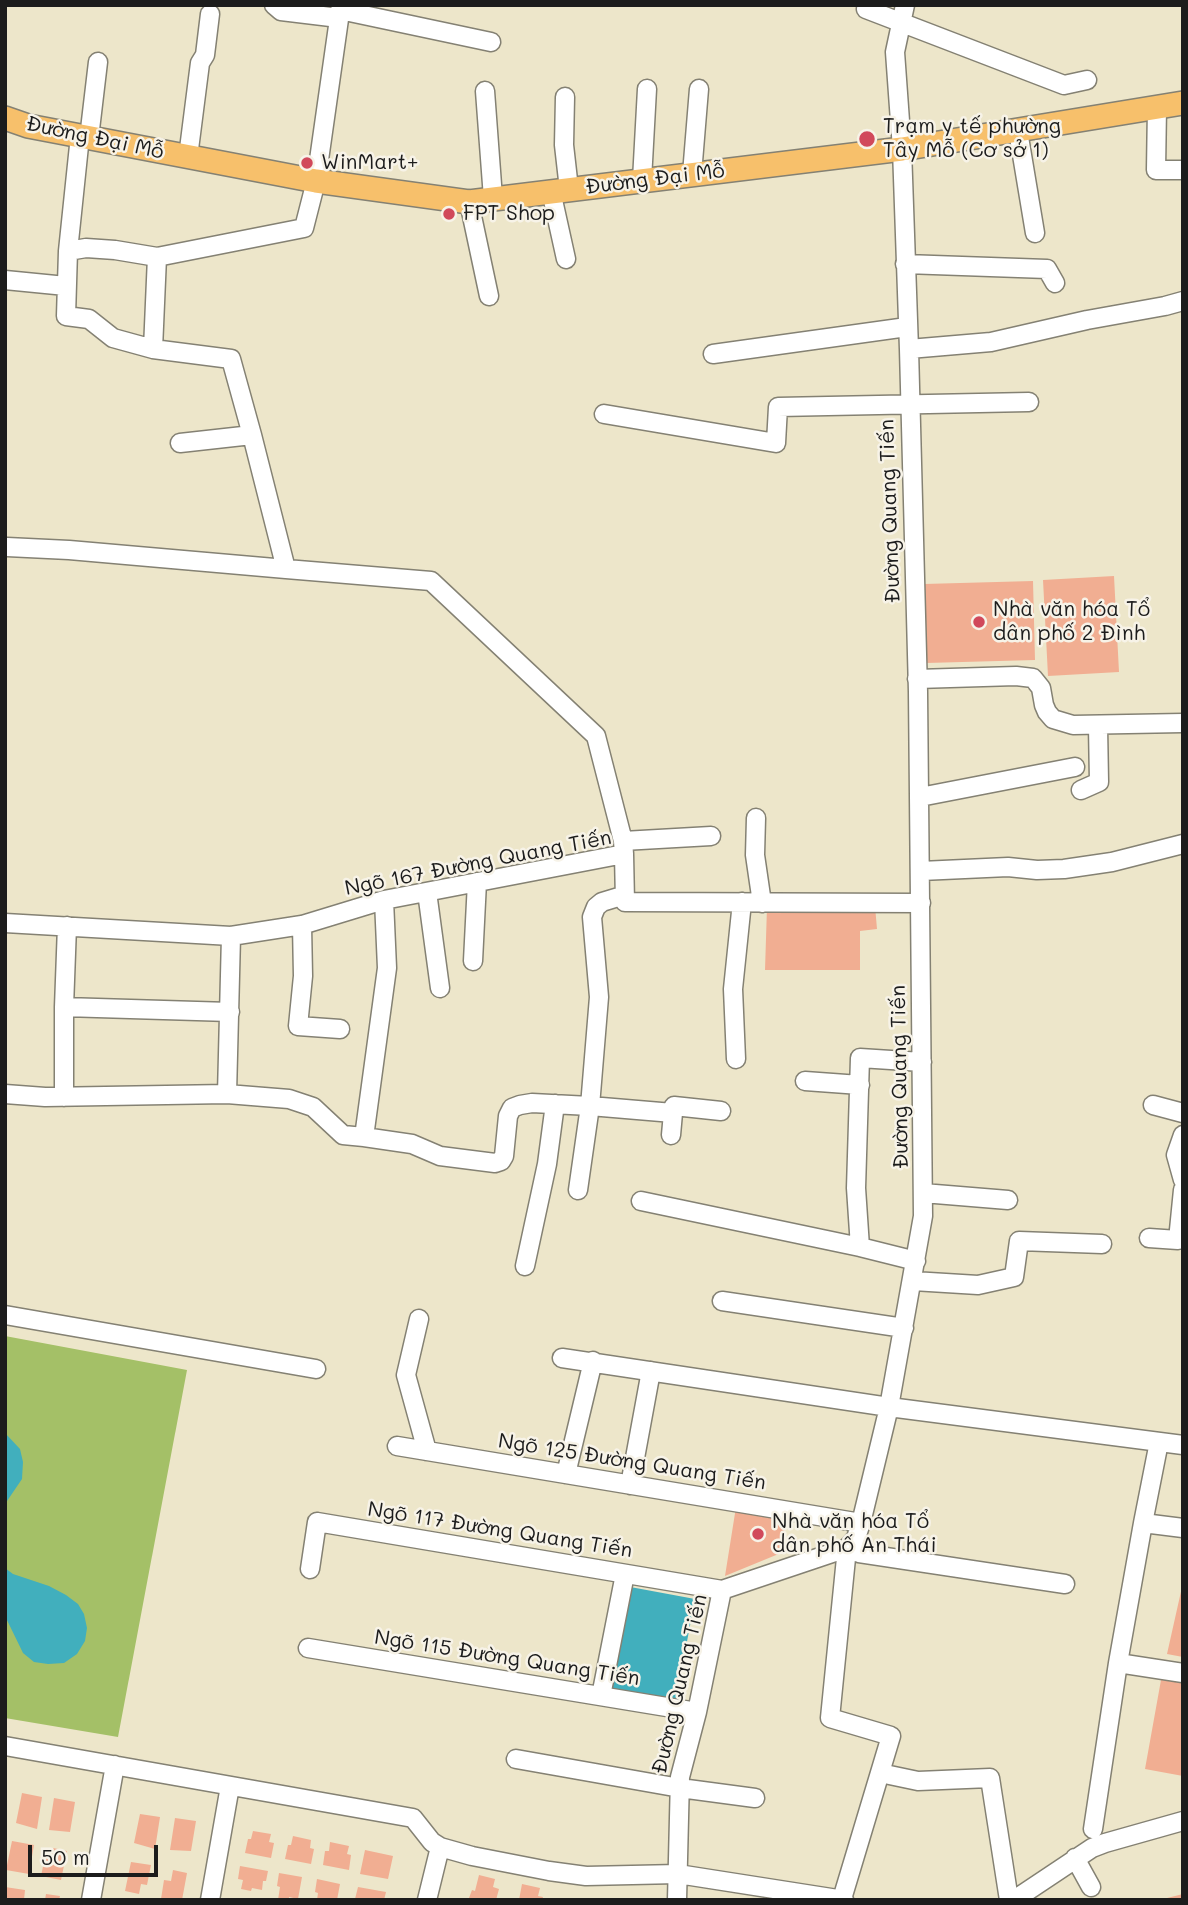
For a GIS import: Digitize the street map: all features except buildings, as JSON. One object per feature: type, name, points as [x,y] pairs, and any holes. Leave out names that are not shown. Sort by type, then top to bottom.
[{"type":"main road","name":"Đường Đại Mỗ","points":[[5,118],[28,126],[316,181],[469,202],[902,149],[1183,103]]},
{"type":"street","points":[[274,5],[281,11],[340,11],[491,42]]},
{"type":"street","points":[[866,9],[904,14],[1064,85],[1087,80]]},
{"type":"street","points":[[68,251],[86,248],[116,250],[157,257],[304,228],[316,181],[340,11]]},
{"type":"street","points":[[188,156],[200,63],[205,55],[210,14]]},
{"type":"street","name":"Đường Quang Tiến","points":[[677,1900],[680,1777],[697,1712],[722,1590],[847,1548],[856,1538],[889,1407],[923,1216],[917,679],[919,617],[902,149],[895,52],[904,14]]},
{"type":"street","points":[[98,62],[68,251],[66,316],[89,319],[113,338],[153,349],[231,359],[286,569]]},
{"type":"street","points":[[642,180],[647,89]]},
{"type":"street","points":[[692,174],[699,89]]},
{"type":"street","points":[[485,91],[494,198]]},
{"type":"street","points":[[565,97],[560,190],[566,259]]},
{"type":"street","points":[[1157,107],[1156,170],[1183,170]]},
{"type":"street","points":[[1018,131],[1035,233]]},
{"type":"street","points":[[469,202],[489,296]]},
{"type":"street","points":[[153,349],[157,257]]},
{"type":"street","points":[[905,264],[1047,269],[1055,283]]},
{"type":"street","points":[[5,280],[66,286]]},
{"type":"street","points":[[909,349],[991,342],[1183,301]]},
{"type":"street","points":[[713,354],[907,327]]},
{"type":"street","points":[[604,414],[776,443],[778,407],[1030,402]]},
{"type":"street","points":[[180,443],[252,435]]},
{"type":"street","points":[[7,547],[431,581],[596,736],[623,848],[711,836]]},
{"type":"street","points":[[917,679],[1016,676],[1033,678],[1046,683],[1044,705],[1047,712],[1053,719],[1073,725],[1183,723]]},
{"type":"street","points":[[1081,790],[1099,782],[1098,726]]},
{"type":"street","points":[[920,797],[1075,767]]},
{"type":"street","points":[[756,818],[755,855],[762,903]]},
{"type":"street","points":[[920,871],[988,867],[1064,869],[1112,862],[1183,844]]},
{"type":"street","name":"Ngõ 167 Đường Quang Tiến","points":[[5,923],[231,936],[302,925],[384,900],[477,882],[623,848],[625,895]]},
{"type":"street","points":[[473,961],[477,882]]},
{"type":"street","points":[[427,892],[440,988]]},
{"type":"street","points":[[578,1190],[590,1106],[599,997],[593,916],[596,907],[602,902],[625,895],[625,902],[921,903]]},
{"type":"street","points":[[364,1138],[387,968],[384,900]]},
{"type":"street","points":[[736,1059],[733,989],[742,902]]},
{"type":"street","points":[[302,925],[303,976],[298,1026],[340,1029]]},
{"type":"street","points":[[64,1097],[64,1007],[68,926]]},
{"type":"street","points":[[227,1094],[231,936]]},
{"type":"street","points":[[64,1007],[230,1012]]},
{"type":"street","points":[[860,1247],[856,1188],[860,1058],[922,1062]]},
{"type":"street","points":[[805,1081],[860,1085]]},
{"type":"street","points":[[5,1094],[64,1097],[227,1094],[289,1098],[313,1107],[342,1135],[412,1144],[440,1156],[495,1163],[501,1161],[504,1156],[508,1116],[512,1108],[520,1105],[555,1104],[673,1113]]},
{"type":"street","points":[[526,1266],[547,1164],[555,1104]]},
{"type":"street","points":[[1153,1105],[1183,1112]]},
{"type":"street","points":[[671,1135],[674,1106],[721,1111]]},
{"type":"street","points":[[1183,1135],[1176,1155],[1183,1180]]},
{"type":"street","points":[[1149,1238],[1178,1240],[1183,1190]]},
{"type":"street","points":[[923,1193],[1008,1200]]},
{"type":"street","points":[[641,1200],[916,1261]]},
{"type":"street","points":[[913,1281],[978,1285],[1014,1277],[1019,1241],[1102,1244]]},
{"type":"street","points":[[722,1301],[904,1328]]},
{"type":"street","points":[[5,1314],[316,1369]]},
{"type":"street","points":[[419,1319],[406,1375],[427,1451]]},
{"type":"street","points":[[562,1358],[889,1407],[1183,1445]]},
{"type":"street","points":[[566,1474],[593,1361]]},
{"type":"street","points":[[630,1485],[651,1371]]},
{"type":"street","points":[[1093,1829],[1118,1663],[1159,1442]]},
{"type":"street","name":"Ngõ 125 Đường Quang Tiến","points":[[397,1446],[861,1523]]},
{"type":"street","name":"Ngõ 117 Đường Quang Tiến","points":[[310,1569],[317,1522],[722,1590]]},
{"type":"street","points":[[1143,1523],[1183,1528]]},
{"type":"street","points":[[5,1746],[413,1818],[432,1843],[440,1847],[536,1869],[586,1876],[678,1874],[843,1899],[891,1736],[830,1718],[847,1548],[859,1553],[1065,1584]]},
{"type":"street","points":[[601,1696],[625,1574]]},
{"type":"street","name":"Ngõ 115 Đường Quang Tiến","points":[[309,1648],[697,1712]]},
{"type":"street","points":[[1118,1663],[1183,1674]]},
{"type":"street","points":[[516,1759],[755,1798]]},
{"type":"street","points":[[91,1900],[115,1765]]},
{"type":"street","points":[[880,1773],[918,1781],[989,1778],[1012,1900],[1075,1858],[1105,1843],[1183,1821]]},
{"type":"street","points":[[210,1900],[230,1786]]},
{"type":"street","points":[[427,1900],[440,1847]]},
{"type":"street","points":[[1075,1858],[1091,1887]]},
{"type":"green space","points":[[5,1336],[187,1370],[118,1737],[5,1718]]},
{"type":"water","points":[[5,1433],[20,1449],[23,1462],[22,1479],[5,1504]]},
{"type":"water","points":[[5,1568],[13,1574],[49,1586],[78,1604],[84,1614],[87,1628],[85,1641],[77,1654],[64,1663],[48,1664],[34,1662],[23,1653],[5,1616]]},
{"type":"water","points":[[625,1586],[695,1599],[676,1700],[606,1688]]},
{"type":"place","name":"Trạm y tế phường Tây Mỗ (Cơ sở 1)","points":[[867,139]]},
{"type":"place","name":"WinMart+","points":[[307,163]]},
{"type":"place","name":"FPT Shop","points":[[449,214]]},
{"type":"place","name":"Nhà văn hóa Tổ dân phố 2 Đình","points":[[979,622]]},
{"type":"place","name":"Nhà văn hóa Tổ dân phố An Thái","points":[[758,1534]]}]
